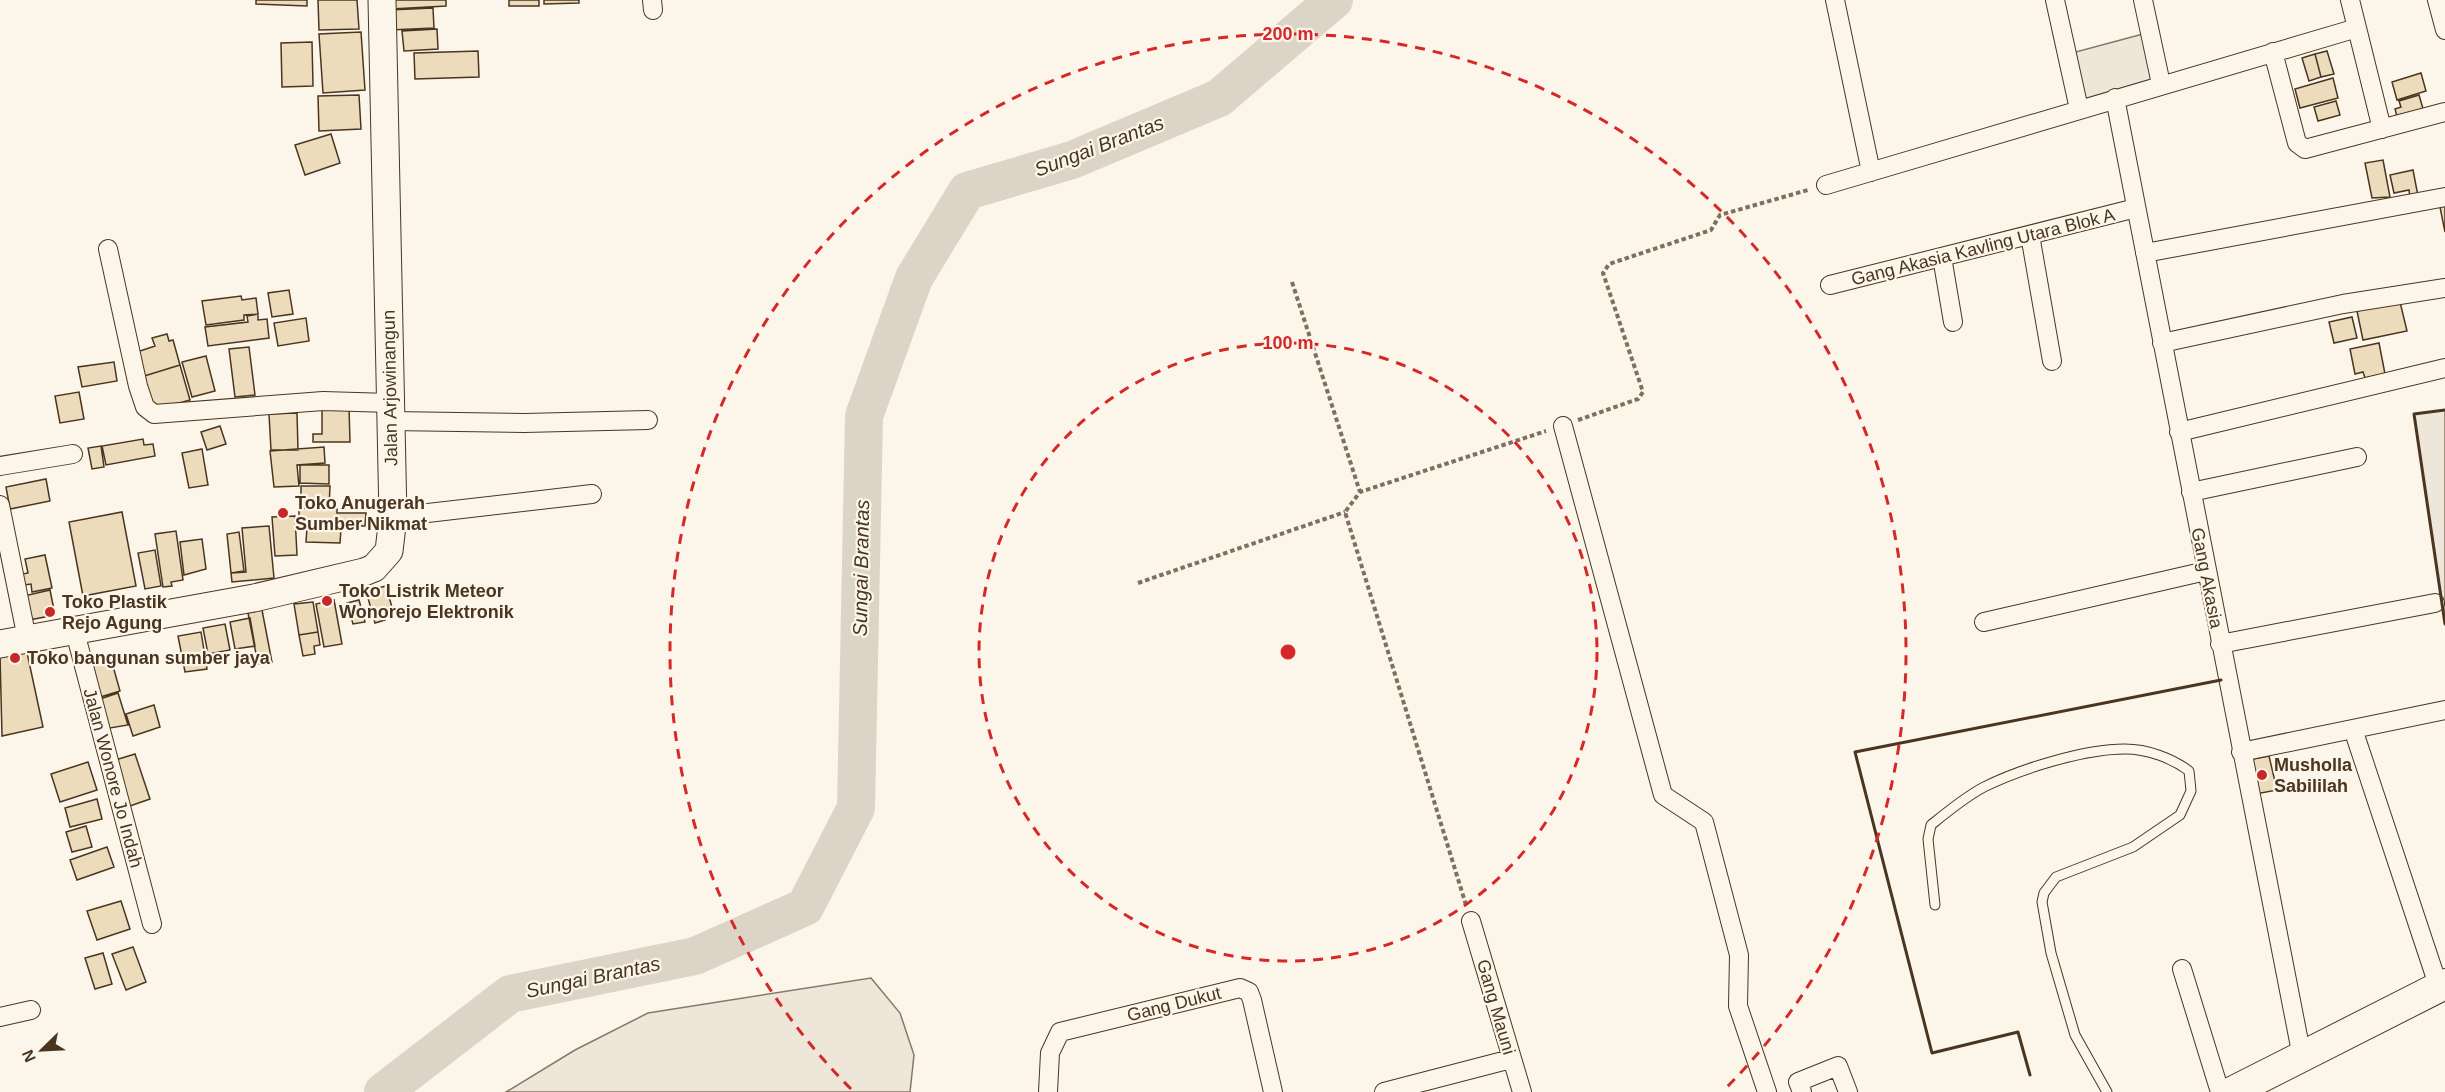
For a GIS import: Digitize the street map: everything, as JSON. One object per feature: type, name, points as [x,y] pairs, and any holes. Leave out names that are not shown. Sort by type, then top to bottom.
[{"type":"main road","name":"Jalan Arjowinangun","points":[[0,644],[254,598],[364,572],[375,568],[388,551],[393,517],[382,0]]},
{"type":"main road","points":[[2247,1088],[2302,1057],[2442,986]]},
{"type":"street","points":[[1835,0],[1871,172]]},
{"type":"street","points":[[2055,0],[2079,109]]},
{"type":"street","points":[[2143,0],[2161,84]]},
{"type":"street","points":[[2350,0],[2382,129]]},
{"type":"street","points":[[2437,0],[2445,30]]},
{"type":"street","points":[[1826,184],[2357,28]]},
{"type":"street","points":[[2273,52],[2300,147],[2311,149],[2445,112]]},
{"type":"street","name":"Gang Akasia","points":[[2115,98],[2302,1057]]},
{"type":"street","points":[[2145,253],[2445,197]]},
{"type":"street","name":"Gang Akasia Kavling Utara Blok A","points":[[1830,285],[2136,208]]},
{"type":"street","points":[[2030,235],[2052,361]]},
{"type":"street","points":[[108,249],[138,386],[145,407],[154,414],[323,401],[390,412],[524,423],[648,420]]},
{"type":"street","points":[[1942,257],[1953,322]]},
{"type":"street","points":[[2162,342],[2343,304],[2445,288]]},
{"type":"street","points":[[2179,432],[2445,368]]},
{"type":"street","points":[[1563,426],[1662,795],[1704,822],[1739,955],[1738,1006],[1769,1092],[1800,1087],[1838,1066],[1848,1092]]},
{"type":"street","points":[[0,466],[73,454]]},
{"type":"street","points":[[2191,492],[2357,457]]},
{"type":"street","points":[[393,517],[592,495]]},
{"type":"street","points":[[0,505],[27,639]]},
{"type":"street","points":[[1984,622],[2206,571]]},
{"type":"street","points":[[2220,644],[2435,603]]},
{"type":"street","name":"Jalan Wonore Jo Indah","points":[[75,632],[152,924]]},
{"type":"street","points":[[2241,752],[2445,710]]},
{"type":"street","points":[[2353,729],[2442,986]]},
{"type":"street","name":"Gang Mauni","points":[[1472,921],[1522,1092]]},
{"type":"street","points":[[2182,969],[2199,1017],[2199,1030],[2220,1092]]},
{"type":"street","name":"Gang Dukut","points":[[1048,1092],[1050,1053],[1060,1032],[1240,988],[1249,992],[1252,1000],[1273,1092]]},
{"type":"street","points":[[0,1017],[31,1010]]},
{"type":"street","points":[[1384,1092],[1511,1059]]},
{"type":"lane","points":[[1935,905],[1928,839],[1931,825],[1981,788],[2017,772],[2068,758],[2126,749],[2174,759],[2188,771],[2191,791],[2180,815],[2133,847],[2056,878],[2043,893],[2042,902],[2051,953],[2074,1035],[2107,1092]]},
{"type":"path","points":[[1138,583],[1345,512],[1360,492],[1563,426],[1638,399],[1643,392],[1604,273],[1609,264],[1711,230],[1720,215],[1826,184]]},
{"type":"path","points":[[1292,282],[1360,492]]},
{"type":"path","points":[[1345,512],[1472,921]]},
{"type":"shaded area","points":[[2143,34],[2152,79],[2084,99],[2072,53]]},
{"type":"shaded area","points":[[2445,410],[2445,624],[2414,414]]},
{"type":"shaded area","points":[[871,978],[900,1013],[914,1055],[910,1092],[506,1092],[575,1050],[648,1013]]},
{"type":"building","points":[[256,0],[307,0],[307,6],[256,4]]},
{"type":"building","points":[[318,0],[357,0],[359,29],[319,30]]},
{"type":"building","points":[[390,0],[446,0],[446,6],[391,9]]},
{"type":"building","points":[[509,0],[539,0],[539,6],[509,6]]},
{"type":"building","points":[[544,0],[579,0],[579,3],[544,4]]},
{"type":"building","points":[[433,8],[434,28],[390,30],[389,10]]},
{"type":"building","points":[[437,29],[438,49],[404,51],[402,31]]},
{"type":"building","points":[[361,32],[365,90],[323,93],[319,34]]},
{"type":"building","points":[[312,42],[313,86],[282,87],[281,43]]},
{"type":"building","points":[[478,51],[479,77],[415,79],[414,53]]},
{"type":"building","points":[[2327,51],[2334,74],[2321,77],[2315,54]]},
{"type":"building","points":[[2315,54],[2321,77],[2309,81],[2302,58]]},
{"type":"building","points":[[2421,73],[2426,91],[2397,100],[2392,82]]},
{"type":"building","points":[[2333,78],[2338,98],[2300,108],[2295,89]]},
{"type":"building","points":[[359,95],[361,129],[319,131],[318,96]]},
{"type":"building","points":[[2419,95],[2424,112],[2398,120],[2395,109],[2401,107],[2399,101]]},
{"type":"building","points":[[2336,101],[2340,115],[2318,121],[2314,107]]},
{"type":"building","points":[[331,134],[340,163],[305,175],[295,145]]},
{"type":"building","points":[[2383,160],[2390,197],[2372,198],[2365,163]]},
{"type":"building","points":[[2413,170],[2418,196],[2410,198],[2409,190],[2394,193],[2390,175]]},
{"type":"building","points":[[2445,206],[2445,232],[2440,207]]},
{"type":"building","points":[[289,290],[293,314],[272,317],[268,293]]},
{"type":"building","points":[[241,296],[242,300],[256,298],[258,314],[244,315],[244,320],[206,325],[202,301]]},
{"type":"building","points":[[2400,302],[2407,331],[2363,340],[2357,311],[2362,310],[2361,307]]},
{"type":"building","points":[[258,314],[258,320],[267,319],[269,338],[208,346],[205,327],[248,322],[247,316]]},
{"type":"building","points":[[2352,317],[2357,338],[2334,343],[2329,322]]},
{"type":"building","points":[[306,318],[309,341],[278,346],[274,323]]},
{"type":"building","points":[[167,334],[169,341],[173,340],[180,365],[141,377],[134,353],[155,346],[152,338]]},
{"type":"building","points":[[2379,343],[2385,374],[2365,378],[2363,372],[2355,374],[2350,349]]},
{"type":"building","points":[[249,347],[255,395],[235,397],[229,349]]},
{"type":"building","points":[[206,356],[215,391],[192,397],[182,362]]},
{"type":"building","points":[[114,362],[117,381],[82,387],[78,367]]},
{"type":"building","points":[[180,365],[190,400],[151,411],[141,377]]},
{"type":"building","points":[[79,392],[84,419],[60,423],[55,396]]},
{"type":"building","points":[[322,407],[349,407],[350,442],[313,442],[313,434],[322,434]]},
{"type":"building","points":[[297,413],[298,450],[271,450],[269,414]]},
{"type":"building","points":[[220,426],[226,444],[207,450],[201,432]]},
{"type":"building","points":[[143,439],[144,445],[153,444],[155,456],[106,465],[102,446]]},
{"type":"building","points":[[101,446],[104,467],[92,469],[88,448]]},
{"type":"building","points":[[324,447],[325,463],[297,465],[299,486],[274,487],[270,451]]},
{"type":"building","points":[[202,449],[208,485],[189,488],[182,453]]},
{"type":"building","points":[[300,465],[329,465],[329,484],[300,483]]},
{"type":"building","points":[[46,479],[50,501],[10,509],[6,487]]},
{"type":"building","points":[[301,486],[330,486],[329,508],[301,508]]},
{"type":"building","points":[[299,508],[337,509],[337,513],[366,513],[365,526],[299,525]]},
{"type":"building","points":[[122,512],[136,586],[83,596],[69,522]]},
{"type":"building","points":[[295,516],[297,555],[275,556],[272,517]]},
{"type":"building","points":[[269,526],[274,578],[232,582],[231,573],[246,572],[242,528]]},
{"type":"building","points":[[307,528],[341,529],[340,543],[306,542]]},
{"type":"building","points":[[176,531],[183,580],[171,582],[172,586],[163,587],[155,534]]},
{"type":"building","points":[[239,532],[244,571],[231,573],[227,534]]},
{"type":"building","points":[[202,539],[206,569],[184,575],[180,542]]},
{"type":"building","points":[[155,550],[161,586],[145,589],[138,553]]},
{"type":"building","points":[[45,555],[52,588],[32,592],[31,584],[24,585],[22,574],[28,573],[25,559]]},
{"type":"building","points":[[386,586],[393,611],[383,614],[385,620],[375,623],[366,591]]},
{"type":"building","points":[[50,590],[55,615],[29,620],[24,596]]},
{"type":"building","points":[[334,600],[342,644],[324,647],[316,604]]},
{"type":"building","points":[[359,600],[365,622],[353,624],[347,603]]},
{"type":"building","points":[[313,602],[318,632],[299,635],[294,604]]},
{"type":"building","points":[[262,610],[272,662],[258,664],[248,613]]},
{"type":"building","points":[[250,618],[255,646],[235,649],[230,622]]},
{"type":"building","points":[[225,624],[230,650],[208,654],[203,628]]},
{"type":"building","points":[[201,632],[207,669],[185,672],[178,636]]},
{"type":"building","points":[[318,632],[320,645],[314,646],[315,654],[303,656],[299,635]]},
{"type":"building","points":[[26,648],[43,727],[2,736],[0,654]]},
{"type":"building","points":[[111,659],[120,691],[97,698],[88,665]]},
{"type":"building","points":[[118,693],[128,725],[104,729],[94,701]]},
{"type":"building","points":[[154,705],[160,727],[133,736],[126,714]]},
{"type":"building","points":[[135,754],[150,799],[127,807],[112,761]]},
{"type":"building","name":"Musholla Sabililah","points":[[2269,756],[2277,790],[2256,794],[2248,760]]},
{"type":"building","points":[[88,762],[97,790],[60,802],[51,774]]},
{"type":"building","points":[[97,799],[102,819],[70,827],[65,808]]},
{"type":"building","points":[[86,826],[92,847],[72,852],[66,832]]},
{"type":"building","points":[[107,847],[114,867],[77,880],[70,860]]},
{"type":"building","points":[[121,901],[130,929],[97,940],[87,911]]},
{"type":"building","points":[[133,947],[146,982],[126,990],[112,954]]},
{"type":"building","points":[[103,953],[112,984],[95,989],[85,958]]},
{"type":"waterway","name":"Sungai Brantas","points":[[383,1092],[510,994],[695,956],[805,907],[856,808],[864,416],[914,278],[967,191],[1072,160],[1219,98],[1334,0]]},
{"type":"wall","points":[[2445,410],[2414,414],[2445,624]]},
{"type":"wall","points":[[2030,1075],[2018,1032],[1932,1053],[1855,752],[2221,680]]},
{"type":"place","name":"Toko Anugerah Sumber Nikmat","points":[[283,513]]},
{"type":"place","name":"Toko Listrik Meteor Wonorejo Elektronik","points":[[327,601]]},
{"type":"place","name":"Toko Plastik Rejo Agung","points":[[50,612]]},
{"type":"place","name":"Toko bangunan sumber jaya","points":[[15,658]]},
{"type":"place","name":"Musholla Sabililah","points":[[2262,775]]}]
